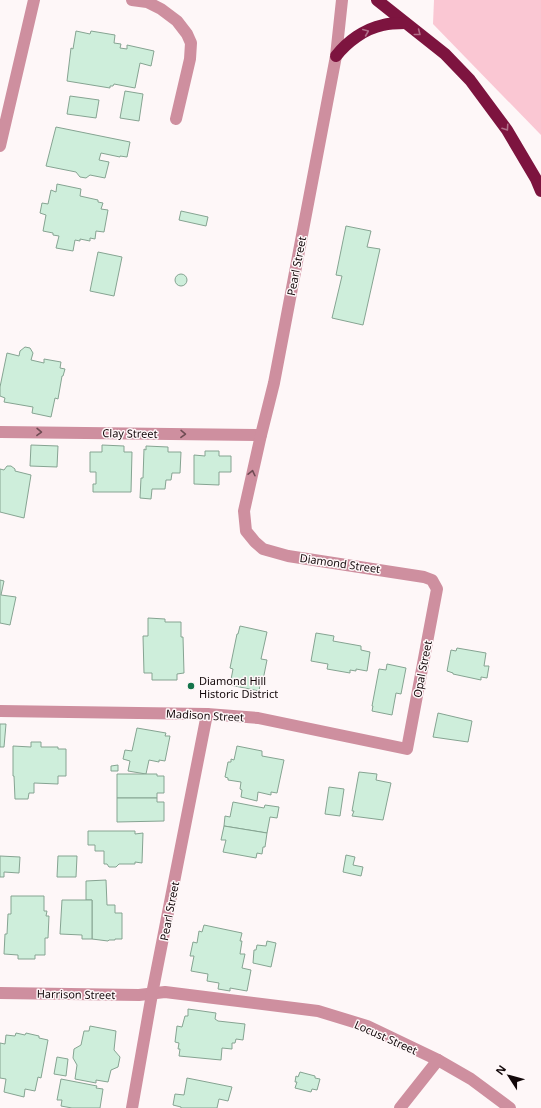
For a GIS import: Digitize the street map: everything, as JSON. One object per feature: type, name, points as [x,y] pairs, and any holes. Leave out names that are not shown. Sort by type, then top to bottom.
[{"type":"highway","points":[[377,0],[445,54],[470,80],[507,130],[536,179],[541,191]]},
{"type":"highway","points":[[336,56],[344,46],[360,34],[382,25],[405,23]]},
{"type":"street","points":[[0,146],[34,0]]},
{"type":"street","points":[[132,0],[147,2],[161,9],[177,21],[187,34],[191,43],[190,59],[176,119]]},
{"type":"street","name":"Pearl Street","points":[[246,531],[244,511],[274,383],[336,56],[342,0]]},
{"type":"street","name":"Clay Street","points":[[0,432],[261,435]]},
{"type":"street","name":"Diamond Street","points":[[246,531],[254,542],[263,549],[288,556],[424,577],[432,580],[437,589]]},
{"type":"street","name":"Opal Street","points":[[407,749],[437,589]]},
{"type":"street","name":"Madison Street","points":[[0,711],[207,714],[258,718],[407,749]]},
{"type":"street","name":"Pearl Street","points":[[132,1108],[152,994],[207,714]]},
{"type":"street","name":"Locust Street","points":[[152,994],[165,992],[318,1011],[367,1026],[438,1060],[472,1079],[510,1108]]},
{"type":"street","name":"Harrison Street","points":[[0,993],[152,994]]},
{"type":"street","points":[[400,1108],[438,1060]]},
{"type":"shaded area","points":[[434,0],[541,0],[541,135],[433,24]]},
{"type":"building","points":[[76,31],[90,34],[91,31],[115,35],[114,43],[121,44],[120,48],[127,49],[127,45],[154,51],[151,66],[140,63],[135,88],[114,84],[113,86],[110,86],[110,88],[67,81],[71,48],[73,49]]},
{"type":"building","points":[[125,91],[143,94],[139,121],[120,118]]},
{"type":"building","points":[[70,96],[99,100],[96,118],[67,114]]},
{"type":"building","points":[[56,127],[130,142],[127,157],[101,153],[99,160],[109,162],[105,178],[90,175],[86,178],[80,177],[76,172],[46,166]]},
{"type":"building","points":[[57,184],[81,189],[80,196],[98,200],[98,202],[103,203],[101,209],[108,210],[104,232],[96,231],[95,239],[90,238],[90,241],[80,239],[80,241],[75,240],[73,251],[56,248],[59,236],[43,231],[46,215],[40,213],[42,203],[48,204],[51,190],[56,192]]},
{"type":"building","points":[[181,211],[208,217],[206,226],[179,220]]},
{"type":"building","points":[[346,226],[371,231],[367,247],[380,249],[363,325],[332,318],[342,276],[336,275]]},
{"type":"building","points":[[98,252],[122,257],[114,296],[90,291]]},
{"type":"building","points":[[179,274],[183,274],[187,280],[183,286],[179,286],[175,282],[175,278]]},
{"type":"building","points":[[25,347],[30,348],[33,353],[31,360],[44,363],[44,359],[61,362],[60,368],[65,369],[62,376],[58,399],[55,398],[51,417],[32,413],[33,407],[4,402],[5,398],[0,396],[0,387],[7,353],[19,356],[20,351]]},
{"type":"building","points":[[31,445],[58,446],[57,467],[30,466]]},
{"type":"building","points":[[102,445],[124,446],[124,452],[132,452],[131,492],[93,492],[93,484],[96,484],[96,472],[90,472],[90,452],[102,452]]},
{"type":"building","points":[[146,446],[168,447],[168,452],[181,452],[180,473],[172,473],[171,480],[166,480],[165,489],[152,489],[151,499],[140,498],[141,478],[143,478],[144,449],[146,450]]},
{"type":"building","points":[[205,451],[219,451],[219,456],[231,456],[231,472],[219,472],[219,485],[194,484],[194,455],[205,456]]},
{"type":"building","points":[[7,466],[11,466],[15,469],[15,471],[31,475],[24,518],[0,512],[0,469],[4,470]]},
{"type":"building","points":[[0,580],[4,581],[1,595],[16,597],[10,625],[0,623]]},
{"type":"building","points":[[148,618],[165,619],[165,622],[181,622],[184,673],[177,674],[177,680],[152,680],[152,673],[144,673],[143,636],[148,636]]},
{"type":"building","points":[[240,626],[267,632],[261,659],[267,660],[262,685],[260,685],[259,691],[230,685],[233,669],[230,668]]},
{"type":"building","points":[[316,633],[334,636],[333,641],[361,646],[361,650],[370,652],[367,671],[356,669],[356,671],[350,670],[350,673],[327,669],[328,664],[311,661]]},
{"type":"building","points":[[457,648],[486,653],[484,666],[489,666],[487,678],[481,677],[481,680],[453,674],[447,671],[451,650],[456,651]]},
{"type":"building","points":[[387,664],[406,668],[401,694],[396,693],[392,715],[372,711],[379,669],[386,670]]},
{"type":"building","points":[[438,713],[472,721],[468,742],[433,737]]},
{"type":"building","points":[[0,724],[6,724],[4,747],[0,747]]},
{"type":"building","points":[[137,728],[166,733],[165,736],[170,736],[165,761],[159,760],[159,762],[149,760],[146,774],[128,771],[130,761],[123,759],[125,750],[132,751]]},
{"type":"building","points":[[31,742],[41,742],[41,747],[58,747],[58,749],[66,749],[66,776],[58,776],[58,784],[34,783],[34,793],[29,793],[28,799],[15,799],[13,746],[31,747]]},
{"type":"building","points":[[237,746],[262,751],[262,756],[284,760],[277,793],[271,792],[271,795],[258,792],[257,801],[241,797],[241,782],[228,780],[228,778],[225,777],[228,762],[231,762],[231,759],[234,760]]},
{"type":"building","points":[[118,765],[118,771],[111,771],[111,766]]},
{"type":"building","points":[[359,772],[377,774],[376,780],[391,783],[383,820],[352,816]]},
{"type":"building","points":[[117,774],[157,774],[157,776],[164,776],[164,793],[157,793],[157,798],[117,798]]},
{"type":"building","points":[[329,787],[344,789],[340,816],[325,814]]},
{"type":"building","points":[[117,798],[157,798],[157,802],[164,802],[164,821],[117,822]]},
{"type":"building","points":[[233,802],[264,808],[265,805],[279,807],[277,818],[270,817],[267,833],[224,826],[225,816],[230,817]]},
{"type":"building","points":[[224,826],[267,833],[265,847],[263,847],[262,854],[257,853],[256,858],[223,852],[226,840],[221,840]]},
{"type":"building","points":[[88,831],[135,831],[135,834],[143,833],[142,863],[135,862],[135,864],[119,864],[116,867],[109,867],[107,864],[104,864],[104,851],[95,851],[95,845],[88,845]]},
{"type":"building","points":[[346,855],[355,857],[353,865],[363,867],[361,876],[343,872]]},
{"type":"building","points":[[0,856],[20,857],[19,873],[4,872],[4,877],[0,877]]},
{"type":"building","points":[[58,856],[77,856],[76,877],[57,877]]},
{"type":"building","points":[[106,880],[107,905],[115,905],[115,913],[122,913],[122,939],[108,941],[92,939],[92,900],[86,900],[86,881]]},
{"type":"building","points":[[11,896],[44,896],[44,911],[47,911],[46,916],[49,916],[48,938],[45,938],[45,955],[35,955],[35,959],[18,959],[18,955],[4,954],[8,914],[11,914]]},
{"type":"building","points":[[62,900],[92,900],[92,939],[82,939],[82,935],[60,934]]},
{"type":"building","points":[[204,925],[242,933],[240,941],[242,941],[240,954],[245,954],[242,968],[251,970],[247,991],[230,988],[230,991],[218,989],[219,983],[207,981],[208,974],[191,971],[194,956],[190,956],[193,942],[197,943],[199,931],[202,932]]},
{"type":"building","points":[[267,941],[276,943],[271,967],[253,963],[254,950],[256,950],[257,945],[266,946]]},
{"type":"building","points":[[188,1009],[216,1013],[215,1019],[218,1021],[245,1024],[243,1040],[236,1039],[235,1043],[232,1043],[232,1049],[222,1048],[221,1060],[179,1056],[179,1043],[175,1042],[177,1026],[182,1027],[185,1016],[188,1016]]},
{"type":"building","points":[[90,1026],[116,1031],[114,1050],[120,1057],[118,1067],[111,1070],[108,1082],[96,1080],[96,1083],[75,1079],[77,1065],[73,1058],[74,1049],[81,1045],[84,1031],[89,1031]]},
{"type":"building","points":[[16,1033],[25,1035],[26,1033],[48,1040],[41,1078],[38,1077],[35,1091],[25,1089],[24,1097],[4,1092],[6,1079],[0,1078],[0,1043],[5,1044],[6,1035],[15,1036]]},
{"type":"building","points":[[57,1057],[68,1059],[66,1076],[54,1074]]},
{"type":"building","points":[[300,1072],[320,1079],[317,1090],[312,1089],[311,1092],[295,1088],[297,1082],[295,1082],[296,1076],[298,1077]]},
{"type":"building","points":[[187,1078],[232,1087],[228,1101],[219,1099],[217,1108],[181,1108],[173,1105],[175,1094],[184,1095]]},
{"type":"building","points":[[61,1079],[97,1086],[96,1088],[103,1089],[100,1108],[72,1108],[61,1106],[62,1100],[57,1100]]},
{"type":"place","name":"Diamond Hill Historic District","points":[[191,686]]}]
